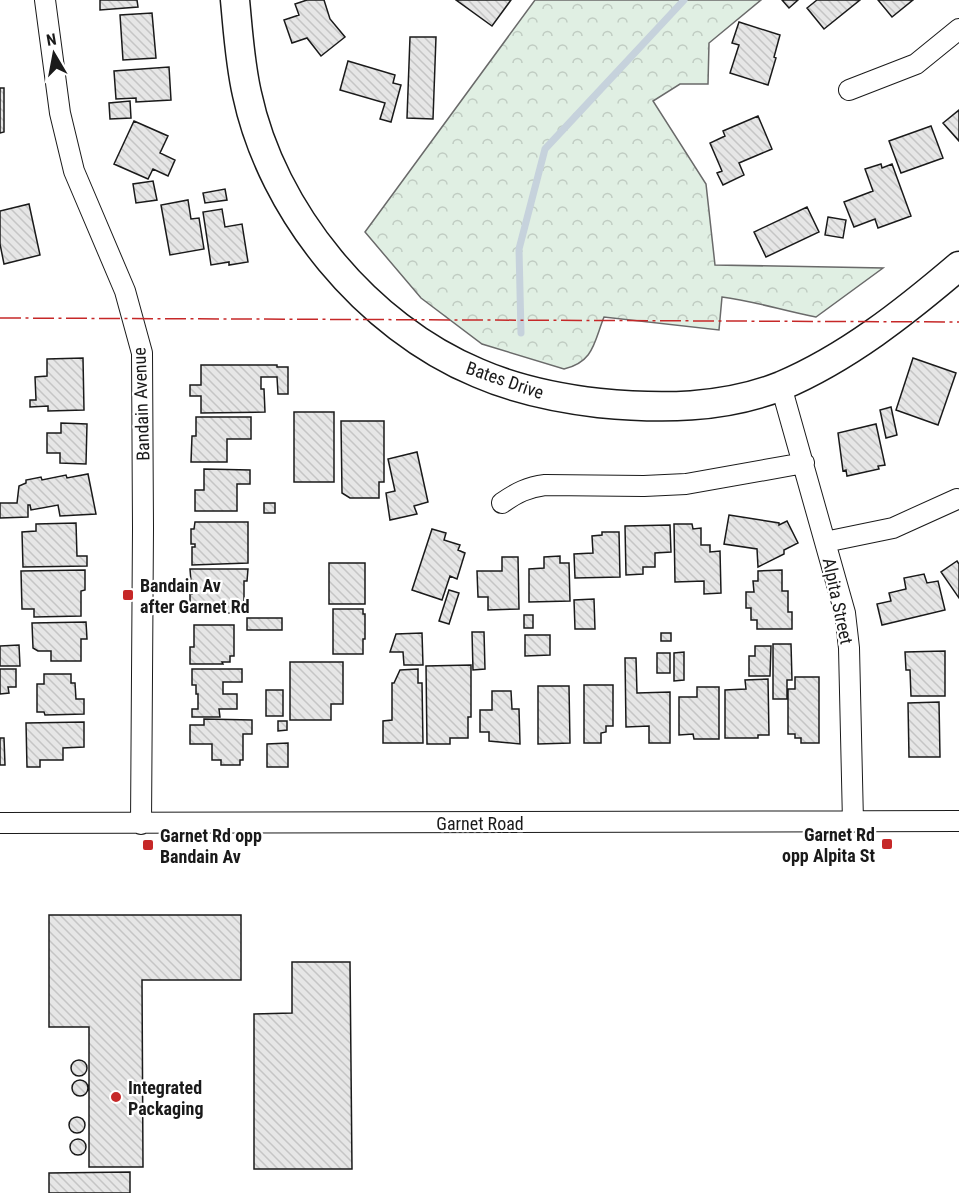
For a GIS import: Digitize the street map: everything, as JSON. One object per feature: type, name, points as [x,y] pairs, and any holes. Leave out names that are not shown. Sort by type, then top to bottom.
[{"type":"main road","name":"Bates Drive","points":[[235,0],[247,94],[259,135],[274,172],[319,249],[354,287],[399,327],[435,351],[476,373],[536,393],[570,399],[633,406],[689,407],[726,402],[781,386],[836,357],[879,330],[959,266]]},
{"type":"street","name":"Bandain Avenue","points":[[45,0],[60,113],[74,171],[125,291],[142,353],[141,824]]},
{"type":"street","points":[[849,90],[916,64],[959,29]]},
{"type":"street","name":"Alpita Street","points":[[781,386],[804,463],[847,628],[853,822]]},
{"type":"street","points":[[502,503],[530,487],[545,485],[686,484],[804,463]]},
{"type":"street","points":[[825,542],[893,528],[957,499]]},
{"type":"street","name":"Garnet Road","points":[[0,823],[959,822]]},
{"type":"green space","points":[[535,0],[761,0],[709,43],[708,84],[680,84],[653,101],[706,184],[715,265],[883,268],[816,317],[722,297],[719,330],[604,317],[592,350],[582,361],[564,369],[482,344],[421,298],[365,232]]},
{"type":"building","points":[[100,0],[137,0],[138,7],[100,10]]},
{"type":"building","points":[[307,0],[324,0],[330,19],[345,37],[321,56],[307,38],[292,43],[284,20],[299,15],[295,4]]},
{"type":"building","points":[[456,0],[511,0],[492,26]]},
{"type":"building","points":[[782,0],[798,0],[789,8]]},
{"type":"building","points":[[817,0],[860,0],[824,29],[807,8]]},
{"type":"building","points":[[878,0],[913,0],[892,17]]},
{"type":"building","points":[[152,13],[156,58],[123,60],[120,15]]},
{"type":"building","points":[[739,22],[780,35],[768,85],[730,73],[739,45],[732,43]]},
{"type":"building","points":[[410,37],[436,37],[433,119],[407,118]]},
{"type":"building","points":[[348,61],[395,75],[393,83],[401,85],[391,122],[380,119],[385,103],[340,90]]},
{"type":"building","points":[[169,67],[171,100],[136,102],[136,98],[116,99],[114,71]]},
{"type":"building","points":[[0,88],[4,88],[4,132],[0,133]]},
{"type":"building","points":[[130,101],[131,118],[110,119],[109,103]]},
{"type":"building","points":[[959,110],[959,141],[943,123]]},
{"type":"building","points":[[758,116],[772,149],[739,163],[744,175],[723,185],[717,173],[722,171],[710,143],[725,136],[723,131]]},
{"type":"building","points":[[134,121],[168,136],[160,153],[175,160],[168,176],[153,169],[148,179],[114,164]]},
{"type":"building","points":[[931,126],[943,158],[901,173],[889,141]]},
{"type":"building","points":[[881,164],[882,168],[892,164],[911,216],[878,228],[875,219],[854,227],[844,202],[873,191],[865,169]]},
{"type":"building","points":[[153,181],[157,200],[136,203],[133,184]]},
{"type":"building","points":[[225,189],[227,200],[205,203],[203,193]]},
{"type":"building","points":[[188,200],[191,219],[199,218],[204,249],[170,255],[161,205]]},
{"type":"building","points":[[29,204],[40,255],[4,264],[0,244],[0,211]]},
{"type":"building","points":[[807,207],[819,232],[766,257],[754,232]]},
{"type":"building","points":[[222,209],[225,227],[242,224],[248,262],[211,265],[203,212]]},
{"type":"building","points":[[828,217],[846,220],[843,238],[825,235]]},
{"type":"building","points":[[83,358],[84,410],[48,411],[48,406],[30,407],[30,400],[36,400],[35,377],[47,376],[47,359]]},
{"type":"building","points":[[913,358],[956,373],[938,425],[896,410]]},
{"type":"building","points":[[201,365],[288,367],[288,394],[278,394],[277,377],[261,377],[265,412],[201,413],[201,396],[190,396],[190,385],[201,385]]},
{"type":"building","points":[[891,407],[897,435],[886,438],[880,410]]},
{"type":"building","points":[[294,412],[334,412],[334,482],[294,482]]},
{"type":"building","points":[[196,417],[251,417],[251,439],[227,439],[227,462],[191,462],[192,436],[196,436]]},
{"type":"building","points":[[341,421],[384,421],[384,482],[379,482],[379,498],[350,498],[342,493]]},
{"type":"building","points":[[61,423],[87,424],[86,464],[60,463],[60,453],[47,453],[47,433],[61,433]]},
{"type":"building","points":[[876,424],[885,465],[878,466],[879,469],[847,476],[846,470],[843,471],[838,433]]},
{"type":"building","points":[[417,452],[428,502],[414,506],[417,514],[390,520],[386,493],[395,491],[388,459]]},
{"type":"building","points":[[204,469],[250,470],[250,484],[237,484],[237,511],[195,511],[195,490],[204,490]]},
{"type":"building","points":[[88,474],[96,514],[60,516],[58,505],[31,510],[28,505],[28,517],[0,518],[0,503],[17,503],[19,486],[26,483],[26,480],[41,477],[42,480],[66,475],[67,478]]},
{"type":"building","points":[[264,503],[275,503],[275,513],[264,513]]},
{"type":"building","points":[[729,515],[779,523],[779,525],[787,521],[798,543],[784,550],[784,554],[758,567],[757,549],[724,544]]},
{"type":"building","points":[[195,522],[248,522],[248,563],[192,565],[192,547],[195,547],[195,544],[191,544],[191,529],[194,529]]},
{"type":"building","points":[[76,523],[77,556],[87,556],[87,566],[23,567],[22,532],[36,531],[36,524]]},
{"type":"building","points":[[674,524],[692,524],[693,529],[701,528],[701,545],[710,545],[710,552],[720,551],[721,593],[704,594],[704,581],[675,582]]},
{"type":"building","points":[[670,525],[671,552],[655,553],[655,567],[643,567],[643,574],[626,575],[625,526]]},
{"type":"building","points":[[432,529],[446,533],[444,540],[460,545],[458,550],[465,553],[457,579],[450,576],[442,600],[412,590]]},
{"type":"building","points":[[602,532],[619,532],[620,577],[575,578],[574,554],[593,553],[592,536],[602,535]]},
{"type":"building","points":[[560,556],[560,563],[569,563],[570,601],[529,602],[529,569],[544,568],[544,557]]},
{"type":"building","points":[[502,557],[518,557],[519,609],[488,610],[488,597],[478,597],[477,571],[502,571]]},
{"type":"building","points":[[957,561],[959,564],[959,598],[941,572]]},
{"type":"building","points":[[329,563],[365,563],[365,604],[329,604]]},
{"type":"building","points":[[190,569],[248,569],[247,581],[244,581],[244,610],[232,610],[232,613],[190,613],[190,594],[192,594]]},
{"type":"building","points":[[85,570],[85,590],[81,591],[81,616],[34,617],[34,609],[22,609],[21,571]]},
{"type":"building","points":[[782,570],[782,591],[788,591],[788,612],[792,612],[792,629],[757,629],[757,620],[751,620],[751,608],[746,608],[746,592],[754,592],[753,581],[758,581],[758,571]]},
{"type":"building","points":[[924,574],[927,583],[938,581],[945,610],[882,625],[877,604],[891,601],[889,593],[906,589],[904,578]]},
{"type":"building","points":[[449,590],[459,593],[449,624],[439,621]]},
{"type":"building","points":[[594,599],[595,629],[575,629],[574,600]]},
{"type":"building","points":[[333,609],[363,609],[365,639],[363,639],[363,654],[333,654]]},
{"type":"building","points":[[524,615],[533,615],[533,628],[524,628]]},
{"type":"building","points":[[247,618],[282,618],[282,630],[247,630]]},
{"type":"building","points":[[86,622],[87,639],[81,639],[81,661],[51,661],[51,651],[38,651],[33,648],[32,623]]},
{"type":"building","points":[[194,625],[234,625],[234,656],[230,656],[230,662],[190,664],[190,647],[194,647]]},
{"type":"building","points":[[472,632],[484,632],[485,669],[473,670]]},
{"type":"building","points":[[422,633],[423,665],[404,665],[403,652],[390,652],[396,634]]},
{"type":"building","points":[[661,633],[671,633],[671,641],[661,641]]},
{"type":"building","points":[[525,635],[550,635],[550,655],[525,656]]},
{"type":"building","points":[[773,644],[791,644],[792,680],[787,680],[787,699],[773,699]]},
{"type":"building","points":[[19,645],[20,666],[0,666],[0,646]]},
{"type":"building","points":[[755,646],[771,646],[770,676],[749,676],[749,656],[755,656]]},
{"type":"building","points":[[945,651],[945,696],[911,696],[910,670],[906,670],[905,652]]},
{"type":"building","points":[[684,652],[684,680],[674,681],[674,653]]},
{"type":"building","points":[[657,653],[670,653],[670,673],[657,673]]},
{"type":"building","points":[[625,658],[636,658],[637,693],[670,692],[670,743],[649,743],[649,726],[626,727]]},
{"type":"building","points":[[290,662],[343,662],[343,704],[331,704],[331,720],[290,720]]},
{"type":"building","points":[[471,665],[471,717],[468,717],[468,738],[450,738],[450,744],[427,744],[426,666]]},
{"type":"building","points":[[0,669],[16,669],[16,687],[8,687],[9,693],[0,694]]},
{"type":"building","points":[[192,669],[242,669],[242,682],[223,682],[223,694],[237,694],[237,709],[219,709],[220,717],[192,717],[192,709],[198,709],[198,694],[196,694],[196,685],[192,685]]},
{"type":"building","points":[[418,669],[418,683],[422,683],[423,743],[383,743],[383,721],[392,720],[392,683],[400,670]]},
{"type":"building","points":[[44,674],[71,674],[71,683],[75,683],[76,699],[84,699],[84,714],[45,715],[44,712],[37,712],[37,684],[44,684]]},
{"type":"building","points":[[795,677],[819,677],[819,743],[801,743],[801,738],[795,738],[795,734],[788,734],[788,689],[795,689]]},
{"type":"building","points":[[768,679],[769,735],[758,735],[758,738],[725,738],[725,690],[746,689],[745,680]]},
{"type":"building","points":[[584,685],[613,685],[613,726],[606,726],[606,732],[601,733],[601,743],[584,743]]},
{"type":"building","points":[[538,686],[569,686],[570,743],[538,744]]},
{"type":"building","points":[[697,687],[719,687],[719,739],[694,739],[693,734],[679,735],[679,697],[697,697]]},
{"type":"building","points":[[266,690],[283,690],[283,716],[266,716]]},
{"type":"building","points":[[492,691],[511,691],[512,709],[519,709],[520,744],[489,741],[489,732],[480,732],[480,710],[492,710]]},
{"type":"building","points":[[939,702],[940,757],[909,757],[908,703]]},
{"type":"building","points":[[204,719],[252,720],[252,734],[243,734],[243,760],[240,760],[240,765],[221,765],[221,760],[212,760],[212,744],[190,744],[190,725],[204,725]]},
{"type":"building","points":[[278,721],[287,721],[287,730],[278,731]]},
{"type":"building","points":[[84,722],[84,747],[63,748],[63,760],[40,760],[40,767],[27,767],[26,723]]},
{"type":"building","points":[[0,738],[4,738],[5,765],[0,765]]},
{"type":"building","points":[[288,743],[288,767],[267,767],[267,744]]},
{"type":"building","name":"Integrated Packaging","points":[[49,915],[241,915],[241,980],[142,980],[143,1167],[89,1167],[89,1027],[49,1027]]},
{"type":"building","points":[[292,962],[350,962],[352,1169],[254,1169],[254,1014],[292,1013]]},
{"type":"building","points":[[79,1060],[87,1068],[79,1076],[71,1068]]},
{"type":"building","points":[[80,1080],[88,1088],[80,1096],[72,1088]]},
{"type":"building","points":[[77,1117],[85,1125],[77,1133],[69,1125]]},
{"type":"building","points":[[78,1139],[86,1147],[78,1155],[70,1147]]},
{"type":"building","points":[[130,1172],[130,1193],[49,1193],[49,1173]]},
{"type":"waterway","points":[[521,333],[519,249],[545,149],[684,0]]},
{"type":"power","points":[[0,318],[959,322]]},
{"type":"place","name":"Bandain Av after Garnet Rd","points":[[128,595]]},
{"type":"place","name":"Garnet Rd opp Alpita St","points":[[887,844]]},
{"type":"place","name":"Garnet Rd opp Bandain Av","points":[[148,845]]},
{"type":"place","name":"Integrated Packaging","points":[[116,1097]]}]
